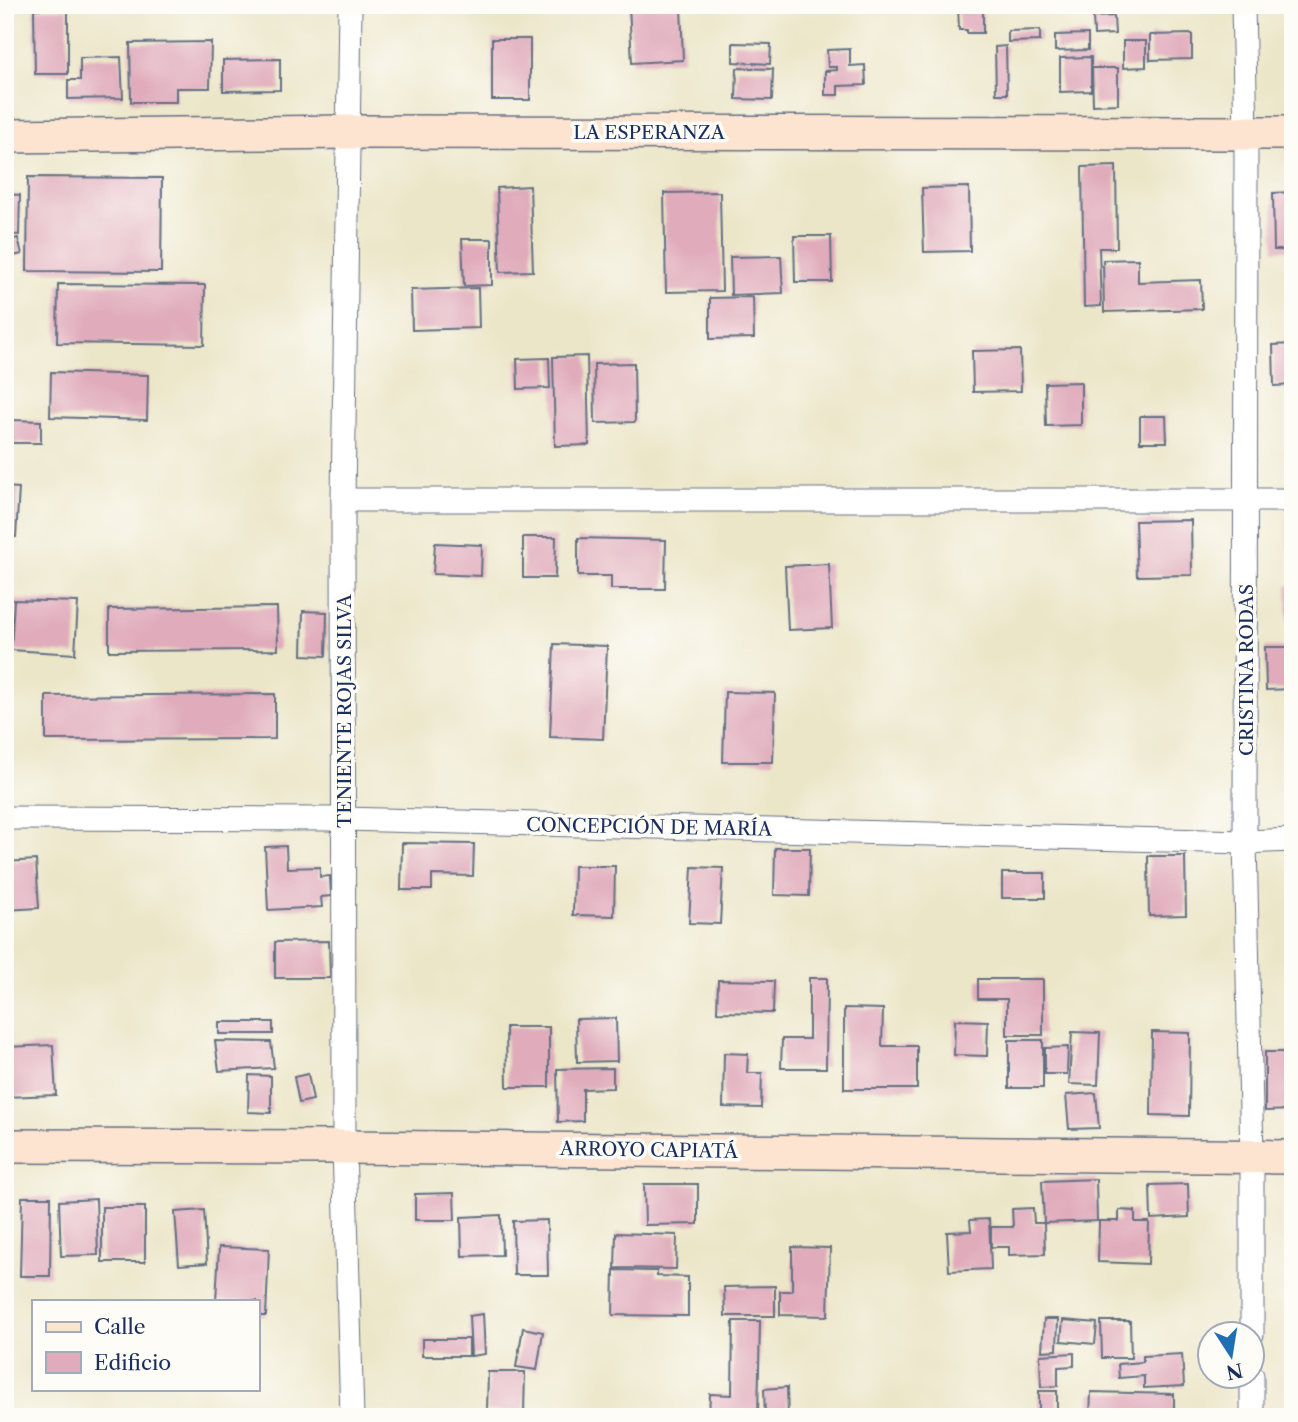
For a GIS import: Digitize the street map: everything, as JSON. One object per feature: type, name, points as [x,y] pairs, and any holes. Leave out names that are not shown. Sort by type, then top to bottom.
[{"type":"street","name":"TENIENTE ROJAS SILVA","points":[[350,5],[346,132],[343,500],[344,1147],[352,1417]]},
{"type":"street","name":"CRISTINA RODAS","points":[[1243,5],[1246,133],[1245,842],[1252,1157],[1252,1320]]},
{"type":"street","name":"LA ESPERANZA","points":[[5,136],[346,132],[1293,133]]},
{"type":"street","points":[[343,500],[1293,500]]},
{"type":"street","name":"CONCEPCIÓN DE MARÍA","points":[[5,818],[344,819],[1245,842],[1293,841]]},
{"type":"street","name":"ARROYO CAPIATÁ","points":[[5,1146],[1293,1157]]},
{"type":"street","points":[[1252,1390],[1252,1417]]},
{"type":"building","points":[[629,5],[681,5],[683,60],[632,63]]},
{"type":"building","points":[[958,5],[983,5],[983,33],[959,30]]},
{"type":"building","points":[[34,9],[68,9],[68,74],[35,74]]},
{"type":"building","points":[[1114,16],[1115,34],[1094,35],[1093,17]]},
{"type":"building","points":[[1040,30],[1040,41],[1008,42],[1008,31]]},
{"type":"building","points":[[1088,34],[1088,50],[1055,51],[1055,35]]},
{"type":"building","points":[[1192,34],[1192,59],[1150,60],[1150,35]]},
{"type":"building","points":[[492,39],[530,39],[530,100],[492,100]]},
{"type":"building","points":[[1123,41],[1146,41],[1146,67],[1123,68]]},
{"type":"building","points":[[211,42],[210,88],[176,88],[176,102],[131,102],[130,43]]},
{"type":"building","points":[[733,43],[771,44],[770,64],[733,62]]},
{"type":"building","points":[[1006,46],[1007,94],[996,94],[995,47]]},
{"type":"building","points":[[850,49],[850,66],[865,65],[866,85],[838,86],[838,95],[825,95],[825,71],[837,70],[837,67],[828,67],[827,50]]},
{"type":"building","points":[[121,57],[123,98],[68,99],[68,80],[80,80],[80,58]]},
{"type":"building","points":[[1091,57],[1091,91],[1060,92],[1060,58]]},
{"type":"building","points":[[280,59],[280,90],[223,91],[223,60]]},
{"type":"building","points":[[737,68],[773,69],[772,100],[736,99]]},
{"type":"building","points":[[1092,68],[1118,68],[1118,104],[1093,105]]},
{"type":"building","points":[[1116,166],[1117,248],[1099,248],[1101,306],[1084,307],[1082,167]]},
{"type":"building","points":[[28,177],[162,178],[161,272],[27,271]]},
{"type":"building","points":[[530,186],[533,271],[500,272],[497,188]]},
{"type":"building","points":[[969,187],[970,251],[924,252],[922,188]]},
{"type":"building","points":[[720,192],[722,291],[666,292],[664,193]]},
{"type":"building","points":[[1293,192],[1293,250],[1274,250],[1273,193]]},
{"type":"building","points":[[5,194],[20,195],[19,235],[5,234]]},
{"type":"building","points":[[794,236],[831,236],[832,282],[795,282]]},
{"type":"building","points":[[18,238],[22,254],[5,258],[5,241]]},
{"type":"building","points":[[462,239],[492,239],[492,285],[464,286]]},
{"type":"building","points":[[781,256],[783,293],[731,295],[730,257]]},
{"type":"building","points":[[1138,259],[1138,282],[1201,280],[1202,309],[1104,312],[1103,260]]},
{"type":"building","points":[[58,284],[205,285],[204,345],[57,343]]},
{"type":"building","points":[[478,288],[479,328],[412,330],[411,290]]},
{"type":"building","points":[[753,297],[754,338],[710,339],[710,298]]},
{"type":"building","points":[[1293,344],[1293,385],[1274,386],[1273,345]]},
{"type":"building","points":[[1020,350],[1021,391],[973,392],[972,351]]},
{"type":"building","points":[[587,356],[589,445],[555,446],[553,357]]},
{"type":"building","points":[[549,358],[550,388],[518,389],[517,359]]},
{"type":"building","points":[[634,363],[635,422],[595,423],[594,364]]},
{"type":"building","points":[[51,372],[148,375],[147,420],[50,417]]},
{"type":"building","points":[[1081,382],[1081,425],[1046,426],[1045,383]]},
{"type":"building","points":[[1140,416],[1166,416],[1167,442],[1140,442]]},
{"type":"building","points":[[12,420],[41,421],[41,443],[11,443]]},
{"type":"building","points":[[5,487],[19,488],[16,537],[5,537]]},
{"type":"building","points":[[1287,515],[1293,515],[1293,546],[1288,547]]},
{"type":"building","points":[[1191,520],[1192,575],[1137,576],[1135,521]]},
{"type":"building","points":[[523,537],[556,537],[555,578],[523,578]]},
{"type":"building","points":[[578,538],[666,540],[665,589],[611,589],[611,576],[578,576]]},
{"type":"building","points":[[435,543],[482,545],[481,576],[433,574]]},
{"type":"building","points":[[829,564],[832,628],[788,630],[785,566]]},
{"type":"building","points":[[1287,585],[1293,585],[1293,621],[1288,621]]},
{"type":"building","points":[[5,593],[9,593],[9,639],[5,639]]},
{"type":"building","points":[[14,600],[78,602],[75,654],[11,650]]},
{"type":"building","points":[[277,607],[278,650],[109,651],[109,609]]},
{"type":"building","points":[[303,611],[327,612],[326,656],[302,655]]},
{"type":"building","points":[[554,644],[607,646],[603,739],[550,737]]},
{"type":"building","points":[[1265,647],[1293,647],[1293,689],[1266,690]]},
{"type":"building","points":[[725,692],[775,693],[773,762],[723,762]]},
{"type":"building","points":[[275,694],[275,739],[46,740],[46,696]]},
{"type":"building","points":[[5,702],[10,702],[9,737],[5,737]]},
{"type":"building","points":[[402,843],[474,844],[473,876],[432,875],[432,890],[401,890]]},
{"type":"building","points":[[286,846],[287,868],[320,867],[320,877],[330,876],[331,896],[321,897],[322,907],[268,910],[265,847]]},
{"type":"building","points":[[775,848],[810,848],[809,896],[774,895]]},
{"type":"building","points":[[1148,856],[1185,856],[1186,915],[1149,916]]},
{"type":"building","points":[[36,860],[39,908],[5,910],[5,862]]},
{"type":"building","points":[[574,866],[615,866],[614,916],[573,915]]},
{"type":"building","points":[[692,867],[723,868],[720,924],[689,923]]},
{"type":"building","points":[[1002,873],[1045,873],[1045,898],[1002,898]]},
{"type":"building","points":[[329,941],[330,978],[275,978],[275,942]]},
{"type":"building","points":[[809,978],[827,978],[826,1068],[781,1068],[782,1039],[809,1039]]},
{"type":"building","points":[[978,979],[1043,979],[1043,1035],[1007,1035],[1007,999],[978,999]]},
{"type":"building","points":[[718,980],[774,981],[773,1013],[717,1012]]},
{"type":"building","points":[[844,1008],[883,1009],[882,1046],[917,1046],[917,1089],[844,1089]]},
{"type":"building","points":[[616,1018],[617,1061],[577,1062],[576,1019]]},
{"type":"building","points":[[955,1020],[988,1021],[987,1056],[954,1055]]},
{"type":"building","points":[[219,1022],[273,1022],[273,1034],[219,1034]]},
{"type":"building","points":[[506,1027],[549,1027],[549,1087],[507,1087]]},
{"type":"building","points":[[1072,1032],[1100,1033],[1098,1085],[1069,1084]]},
{"type":"building","points":[[1152,1032],[1190,1033],[1189,1116],[1151,1115]]},
{"type":"building","points":[[1009,1040],[1043,1040],[1043,1088],[1009,1088]]},
{"type":"building","points":[[215,1041],[271,1042],[274,1068],[219,1071]]},
{"type":"building","points":[[53,1045],[56,1095],[5,1097],[5,1047]]},
{"type":"building","points":[[1068,1047],[1067,1074],[1045,1074],[1045,1048]]},
{"type":"building","points":[[1265,1052],[1293,1052],[1293,1110],[1265,1111]]},
{"type":"building","points":[[724,1053],[748,1054],[747,1073],[762,1073],[761,1108],[723,1107]]},
{"type":"building","points":[[613,1068],[613,1088],[583,1089],[583,1121],[558,1122],[557,1069]]},
{"type":"building","points":[[308,1074],[313,1100],[299,1103],[294,1077]]},
{"type":"building","points":[[249,1075],[271,1076],[271,1113],[248,1112]]},
{"type":"building","points":[[1096,1093],[1099,1128],[1069,1129],[1066,1095]]},
{"type":"building","points":[[1096,1179],[1097,1221],[1044,1223],[1042,1181]]},
{"type":"building","points":[[644,1184],[698,1184],[698,1224],[645,1225]]},
{"type":"building","points":[[1188,1184],[1189,1217],[1151,1219],[1150,1185]]},
{"type":"building","points":[[454,1193],[455,1220],[415,1220],[415,1194]]},
{"type":"building","points":[[22,1197],[51,1197],[50,1276],[20,1276]]},
{"type":"building","points":[[96,1199],[98,1255],[61,1256],[59,1201]]},
{"type":"building","points":[[102,1207],[145,1207],[145,1262],[102,1262]]},
{"type":"building","points":[[1033,1208],[1034,1223],[1044,1223],[1045,1254],[1009,1255],[1009,1247],[991,1247],[991,1227],[1013,1227],[1012,1209]]},
{"type":"building","points":[[204,1210],[207,1263],[179,1265],[175,1212]]},
{"type":"building","points":[[1119,1210],[1135,1211],[1135,1222],[1149,1222],[1148,1264],[1098,1262],[1099,1221],[1119,1221]]},
{"type":"building","points":[[501,1215],[502,1255],[462,1256],[461,1217]]},
{"type":"building","points":[[989,1219],[991,1269],[949,1271],[947,1232],[971,1231],[970,1220]]},
{"type":"building","points":[[547,1220],[548,1275],[514,1275],[513,1221]]},
{"type":"building","points":[[616,1233],[677,1235],[676,1269],[615,1268]]},
{"type":"building","points":[[219,1247],[269,1249],[266,1316],[259,1316],[259,1300],[216,1300]]},
{"type":"building","points":[[792,1247],[830,1248],[828,1316],[780,1315],[780,1291],[792,1291]]},
{"type":"building","points":[[614,1270],[657,1271],[657,1276],[688,1277],[688,1316],[613,1315]]},
{"type":"building","points":[[775,1286],[775,1316],[725,1316],[724,1287]]},
{"type":"building","points":[[483,1314],[485,1354],[471,1356],[469,1316]]},
{"type":"building","points":[[1044,1319],[1058,1319],[1057,1350],[1042,1351]]},
{"type":"building","points":[[1063,1320],[1097,1323],[1095,1344],[1061,1341]]},
{"type":"building","points":[[733,1321],[760,1321],[758,1417],[709,1417],[710,1394],[732,1395]]},
{"type":"building","points":[[1101,1321],[1130,1321],[1131,1358],[1102,1358]]},
{"type":"building","points":[[523,1328],[543,1332],[537,1370],[516,1367]]},
{"type":"building","points":[[422,1339],[469,1339],[469,1356],[422,1356]]},
{"type":"building","points":[[1074,1353],[1074,1366],[1058,1367],[1058,1386],[1041,1387],[1040,1355]]},
{"type":"building","points":[[1182,1354],[1184,1386],[1144,1388],[1144,1376],[1119,1378],[1118,1364],[1143,1362],[1143,1356]]},
{"type":"building","points":[[488,1372],[525,1372],[524,1413],[487,1411]]},
{"type":"building","points":[[787,1387],[788,1417],[765,1417],[764,1389]]},
{"type":"building","points":[[1039,1391],[1057,1391],[1057,1410],[1039,1410]]},
{"type":"building","points":[[1091,1392],[1174,1394],[1174,1417],[1090,1417]]}]
